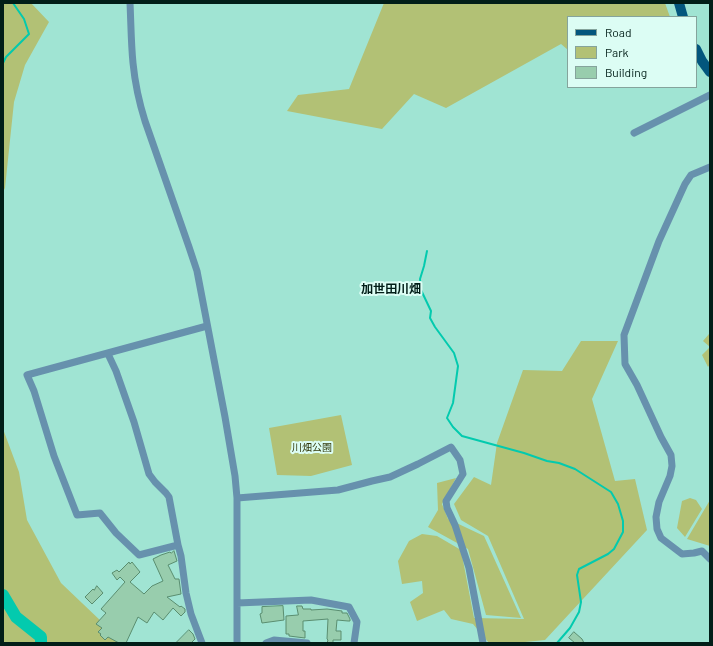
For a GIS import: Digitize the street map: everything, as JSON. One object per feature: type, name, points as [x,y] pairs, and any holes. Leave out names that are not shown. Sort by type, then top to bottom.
[{"type":"main road","points":[[679,3],[683,16]]},
{"type":"main road","points":[[697,51],[710,72]]},
{"type":"street","points":[[130,3],[133,63],[140,106],[197,271],[230,446],[237,498],[237,643]]},
{"type":"street","points":[[634,133],[710,94]]},
{"type":"street","points":[[710,167],[691,176],[685,184],[659,241],[624,335],[625,364],[637,385],[671,455],[672,466],[670,476],[659,502],[656,517],[657,529],[661,538],[682,554],[702,551],[710,559]]},
{"type":"street","points":[[178,545],[139,555],[116,533],[100,512],[77,514],[54,456],[34,391],[27,376],[207,326]]},
{"type":"street","points":[[108,354],[116,371],[134,422],[149,474],[169,497],[181,556],[187,597],[191,614],[202,643]]},
{"type":"street","points":[[237,498],[338,490],[390,477],[451,447],[460,460],[464,474],[446,501],[447,508],[455,525],[469,568],[483,643]]},
{"type":"street","points":[[237,603],[311,600],[349,607],[357,622],[354,643]]},
{"type":"street","points":[[266,643],[274,640],[307,643]]},
{"type":"green space","points":[[3,3],[31,3],[49,22],[25,65],[14,102],[5,188],[3,192]]},
{"type":"green space","points":[[384,3],[665,3],[670,16],[567,16],[567,49],[561,44],[446,108],[414,94],[382,129],[287,111],[298,95],[349,89]]},
{"type":"green space","points":[[709,334],[710,335],[710,347],[703,341]]},
{"type":"green space","points":[[581,341],[618,341],[592,399],[615,481],[635,479],[647,530],[545,640],[515,643],[489,643],[473,624],[451,619],[444,610],[417,621],[410,602],[423,593],[422,581],[402,584],[398,561],[409,541],[422,534],[437,536],[461,550],[474,618],[524,619],[488,536],[461,520],[454,504],[474,477],[491,485],[497,443],[523,370],[562,371]]},
{"type":"green space","points":[[710,347],[710,364],[708,367],[702,355]]},
{"type":"green space","name":"川畑公園","points":[[341,415],[352,465],[311,476],[277,475],[269,428]]},
{"type":"green space","points":[[3,429],[19,472],[27,520],[61,583],[122,643],[3,643]]},
{"type":"green space","points":[[456,478],[442,504],[448,519],[484,536],[521,618],[486,615],[468,549],[428,527],[438,510],[437,483]]},
{"type":"green space","points":[[690,498],[696,500],[702,509],[685,537],[677,528],[682,501]]},
{"type":"green space","points":[[710,500],[710,546],[687,539]]},
{"type":"building","points":[[174,551],[177,561],[168,565],[175,579],[179,579],[181,594],[167,597],[185,609],[185,612],[181,616],[173,608],[163,620],[154,612],[147,623],[138,617],[126,643],[119,643],[108,637],[105,640],[98,632],[102,628],[96,624],[106,613],[101,609],[125,582],[120,577],[117,580],[112,573],[117,570],[119,572],[129,562],[130,564],[132,562],[140,572],[130,582],[144,594],[152,586],[163,581],[153,559]]},
{"type":"building","points":[[97,586],[103,593],[92,604],[85,597]]},
{"type":"building","points":[[283,606],[284,620],[262,623],[260,614],[262,613],[262,607]]},
{"type":"building","points":[[297,606],[302,606],[303,609],[327,609],[347,613],[350,621],[337,620],[336,631],[341,631],[341,640],[333,640],[333,643],[327,643],[328,619],[303,621],[305,638],[289,636],[289,634],[286,634],[286,616],[298,615]]},
{"type":"building","points":[[189,630],[195,639],[191,643],[176,643]]},
{"type":"building","points":[[574,632],[582,639],[584,643],[575,643],[569,638]]},
{"type":"waterway","points":[[3,63],[6,57],[29,34],[24,19],[13,3]]},
{"type":"waterway","points":[[427,251],[420,279],[421,290],[431,311],[430,318],[454,353],[458,366],[453,403],[447,418],[453,427],[462,436],[547,461],[559,463],[575,469],[611,492],[618,504],[623,521],[623,532],[614,549],[608,554],[579,569],[577,575],[581,602],[579,612],[570,628],[557,643]]},
{"type":"waterway","points":[[3,595],[16,617],[41,637],[41,643]]},
{"type":"district","name":"加世田川畑","points":[[391,289]]}]
